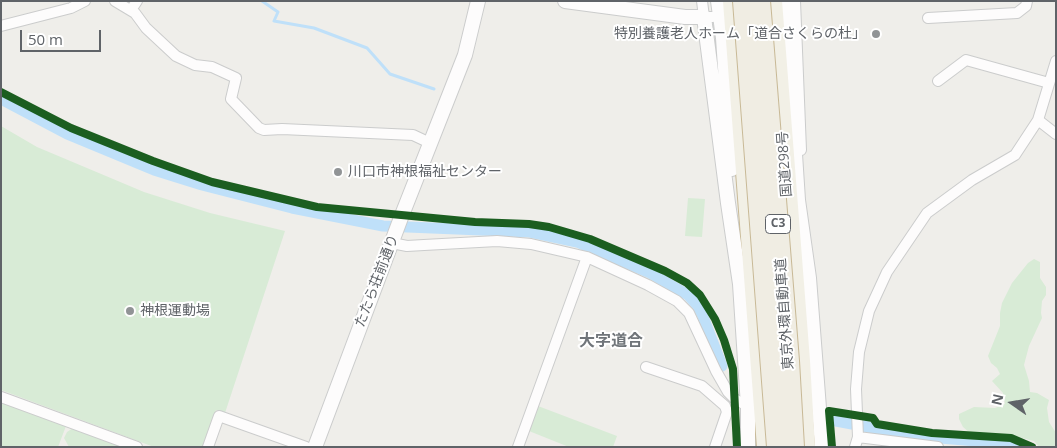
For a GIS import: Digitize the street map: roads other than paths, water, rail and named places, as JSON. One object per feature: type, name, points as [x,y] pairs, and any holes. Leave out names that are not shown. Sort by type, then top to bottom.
[{"type":"highway","points":[[732,1],[766,447]]},
{"type":"highway","name":"東京外環自動車道","points":[[743,1],[777,447]]},
{"type":"highway","name":"東京外環自動車道","points":[[760,1],[789,361],[794,447]]},
{"type":"highway","name":"国道298号","points":[[773,1],[806,447]]},
{"type":"street","points":[[1,26],[71,8],[85,1]]},
{"type":"street","points":[[115,1],[136,13],[146,28],[176,56],[194,65],[212,67],[236,78],[231,99],[259,128],[264,130],[282,129],[413,135],[430,143]]},
{"type":"street","points":[[130,10],[137,1]]},
{"type":"street","name":"たたら荘前通り","points":[[315,447],[465,55],[478,1]]},
{"type":"street","points":[[565,1],[606,4],[684,17],[709,17]]},
{"type":"street","points":[[702,1],[709,17],[728,202],[740,284]]},
{"type":"street","points":[[718,1],[723,38],[740,284],[748,406],[748,447]]},
{"type":"street","points":[[785,1],[798,200],[808,278],[822,447]]},
{"type":"street","points":[[795,1],[802,165],[798,200]]},
{"type":"street","points":[[928,18],[1017,13],[1026,6],[1027,1]]},
{"type":"street","points":[[938,81],[966,60],[1049,83]]},
{"type":"street","points":[[938,447],[856,442],[858,352],[869,312],[887,272],[927,213],[972,180],[1015,155],[1038,120],[1056,61]]},
{"type":"street","points":[[1038,120],[1056,134]]},
{"type":"street","points":[[393,240],[407,246],[497,241],[531,244],[587,257],[648,285],[677,301],[689,314],[728,392],[736,400],[748,406]]},
{"type":"street","points":[[518,447],[587,257]]},
{"type":"street","points":[[646,367],[702,386],[725,406],[727,412],[715,447]]},
{"type":"street","points":[[1,397],[137,447]]},
{"type":"street","points":[[208,447],[219,416],[306,447]]},
{"type":"waterway","points":[[262,1],[278,12],[274,21],[314,28],[367,48],[390,74],[434,89]]},
{"type":"waterway","points":[[1,99],[67,134],[154,170],[202,185],[292,208],[383,226],[530,232],[577,242],[650,273],[688,295],[698,306],[702,314],[722,366]]},
{"type":"waterway","points":[[836,421],[916,436],[1012,444],[1020,447]]},
{"type":"place","name":"特別養護老人ホーム「道合さくらの杜」","points":[[876,34]]},
{"type":"place","name":"川口市神根福祉センター","points":[[338,172]]},
{"type":"place","name":"神根運動場","points":[[130,311]]},
{"type":"district","name":"大字道合","points":[[611,341]]}]
